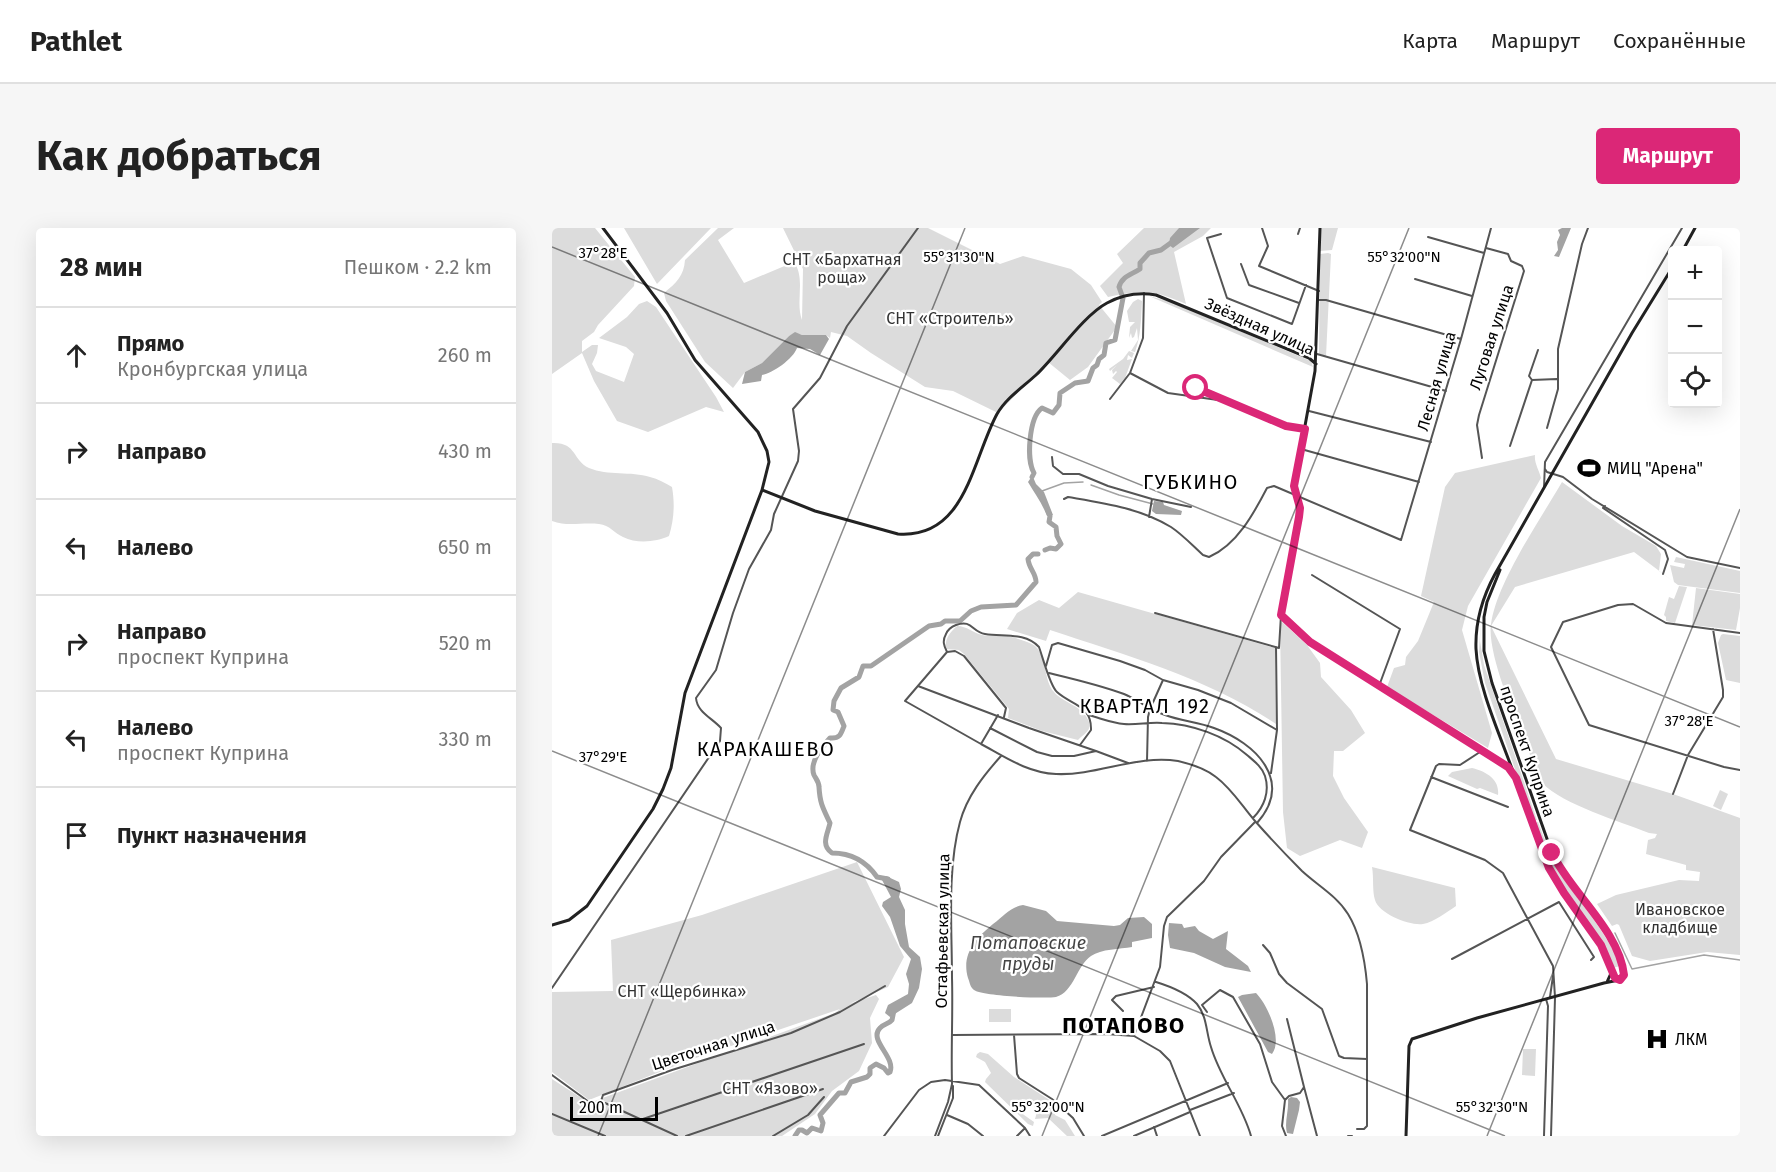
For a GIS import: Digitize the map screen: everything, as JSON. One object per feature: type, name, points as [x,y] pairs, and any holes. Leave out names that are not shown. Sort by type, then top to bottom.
[{"type":"main road","points":[[552,925],[569,920],[587,906],[653,809],[663,789],[676,747],[679,716],[685,693],[762,490],[769,462],[767,451],[758,433],[696,360],[667,313],[603,228]]},
{"type":"main road","name":"Звёздная улица","points":[[1316,364],[1320,228]]},
{"type":"main road","points":[[1685,246],[1695,228]]},
{"type":"main road","name":"проспект Куприна","points":[[1612,971],[1601,945],[1549,868],[1482,683],[1476,650],[1476,631],[1483,600],[1503,562],[1632,333],[1668,274]]},
{"type":"main road","name":"Звёздная улица","points":[[762,490],[815,511],[898,534],[911,535],[934,528],[953,513],[1001,407],[1036,375],[1092,314],[1108,303],[1132,294],[1156,295],[1187,306],[1309,358],[1316,364]]},
{"type":"main road","points":[[1309,358],[1317,353]]},
{"type":"main road","points":[[1316,364],[1294,486],[1300,508],[1281,615],[1310,642],[1483,750],[1508,767],[1516,778]]},
{"type":"main road","name":"проспект Куприна","points":[[1503,562],[1484,617],[1484,651],[1492,683],[1552,853],[1565,876],[1610,938],[1622,966],[1624,975],[1620,980]]},
{"type":"main road","points":[[1498,760],[1504,759],[1506,752]]},
{"type":"main road","points":[[1607,982],[1612,971]]},
{"type":"main road","points":[[1406,1136],[1410,1042],[1419,1035],[1583,988],[1620,980]]},
{"type":"street","points":[[552,988],[720,741],[721,728],[699,710],[696,698],[716,670],[749,568],[771,530],[774,514],[798,461],[799,452],[793,409],[820,378],[847,326],[918,228]]},
{"type":"street","points":[[1262,228],[1268,246],[1259,266],[1319,291]]},
{"type":"street","points":[[1298,234],[1300,228]]},
{"type":"street","name":"Лесная улица","points":[[1296,497],[1401,540],[1420,482],[1491,228]]},
{"type":"street","points":[[1547,428],[1558,389],[1558,349],[1582,244],[1588,228]]},
{"type":"street","points":[[1543,492],[1547,459],[1682,228]]},
{"type":"street","points":[[1221,234],[1207,238],[1227,298],[1292,324],[1306,285]]},
{"type":"street","points":[[1428,237],[1484,253]]},
{"type":"street","name":"Луговая улица","points":[[1482,458],[1477,425],[1479,415],[1524,271],[1522,266],[1511,261],[1508,254],[1486,248]]},
{"type":"street","points":[[1241,264],[1249,285],[1299,303]]},
{"type":"street","points":[[1415,279],[1472,296]]},
{"type":"street","points":[[1110,399],[1130,373],[1143,338],[1144,293]]},
{"type":"street","points":[[1319,300],[1326,300],[1461,339]]},
{"type":"street","points":[[1510,446],[1532,380],[1529,376],[1538,350]]},
{"type":"street","points":[[1317,353],[1446,391]]},
{"type":"street","points":[[1130,373],[1168,393],[1225,401]]},
{"type":"street","points":[[1532,380],[1557,379]]},
{"type":"street","points":[[1196,388],[1286,426],[1305,429]]},
{"type":"street","points":[[1308,411],[1431,441]]},
{"type":"street","points":[[1300,449],[1420,482]]},
{"type":"street","points":[[1052,457],[1053,466],[1063,474],[1079,474],[1108,486],[1152,499],[1191,507]]},
{"type":"street","points":[[1545,469],[1563,477],[1582,493],[1687,557],[1740,568]]},
{"type":"street","points":[[1064,499],[1068,497],[1101,502],[1149,517],[1172,528],[1203,555],[1209,557],[1225,548],[1242,530],[1267,488],[1274,486],[1284,489],[1296,497]]},
{"type":"street","points":[[1284,489],[1294,486]]},
{"type":"street","points":[[1149,517],[1152,499]]},
{"type":"street","points":[[1605,506],[1603,508],[1665,550],[1668,559],[1663,574]]},
{"type":"street","points":[[1312,575],[1400,629],[1379,686]]},
{"type":"street","points":[[1740,633],[1666,623],[1640,606],[1627,603],[1563,622],[1551,647],[1589,725],[1740,770]]},
{"type":"street","points":[[1155,613],[1279,648],[1281,615]]},
{"type":"street","points":[[947,652],[944,646],[946,633],[951,627],[967,623],[982,634],[1010,635],[1035,643],[1039,647],[1056,691],[1074,702],[1088,715],[1124,724],[1181,725],[1214,734],[1243,751],[1264,772],[1267,787],[1263,805],[1255,821]]},
{"type":"street","points":[[1673,794],[1688,756],[1723,697],[1713,629]]},
{"type":"street","points":[[1046,666],[1052,645],[1058,643],[1128,664],[1163,680],[1231,703],[1277,730]]},
{"type":"street","points":[[1271,775],[1277,730],[1276,647]]},
{"type":"street","points":[[1004,717],[1006,708],[964,656],[955,651],[947,652],[905,701],[1020,766],[1056,774],[1147,761],[1176,761],[1190,764],[1213,775],[1230,790],[1255,821],[1303,872],[1330,894],[1348,913],[1356,929],[1365,963],[1367,1126],[1364,1129],[1357,1129]]},
{"type":"street","points":[[1049,673],[1122,693],[1150,709],[1227,734],[1247,746],[1261,759],[1271,775],[1273,787],[1269,808],[1221,857],[1194,892],[1167,917],[1156,982],[1134,1036]]},
{"type":"street","points":[[1147,761],[1147,723],[1150,709],[1163,680]]},
{"type":"street","points":[[918,686],[1131,764]]},
{"type":"street","points":[[981,744],[998,715]]},
{"type":"street","points":[[1080,745],[1091,730],[1088,715]]},
{"type":"street","points":[[990,728],[1037,752],[1052,756],[1074,756],[1096,751]]},
{"type":"street","points":[[1483,750],[1460,765],[1438,765],[1410,830],[1494,865],[1506,877],[1554,970],[1556,997],[1551,1136]]},
{"type":"street","name":"Остафьевская улица","points":[[937,1136],[952,1082],[954,850],[960,820],[969,800],[981,779],[1001,755]]},
{"type":"street","points":[[1113,757],[1113,767]]},
{"type":"street","points":[[1431,777],[1508,807]]},
{"type":"street","points":[[1452,959],[1559,902],[1590,948],[1594,957],[1591,960]]},
{"type":"street","points":[[1263,945],[1270,953],[1279,974],[1287,983],[1322,1009],[1339,1056],[1344,1059],[1367,1059]]},
{"type":"street","points":[[1544,1136],[1548,999],[1554,970]]},
{"type":"street","name":"проспект Куприна","points":[[1612,971],[1615,978],[1620,980]]},
{"type":"street","points":[[1156,982],[1180,992],[1199,1007],[1205,1017],[1216,1062],[1234,1094],[1251,1136]]},
{"type":"street","name":"Цветочная улица","points":[[601,1101],[603,1095],[791,1033],[818,1022],[885,986]]},
{"type":"street","points":[[1123,1011],[1112,1000],[1116,996],[1154,987]]},
{"type":"street","points":[[1207,1012],[1202,1005],[1220,990],[1233,997],[1260,1044],[1272,1082],[1285,1100],[1286,1108],[1282,1126],[1286,1136]]},
{"type":"street","points":[[1287,1019],[1317,1136]]},
{"type":"street","points":[[953,1035],[1106,1034],[1134,1036],[1160,1051],[1170,1060],[1200,1136]]},
{"type":"street","points":[[1014,1035],[1019,1078],[1052,1099],[1073,1118],[1084,1136]]},
{"type":"street","points":[[640,1120],[864,1044]]},
{"type":"street","points":[[552,1075],[589,1102],[601,1101],[677,1136]]},
{"type":"street","points":[[884,1136],[919,1090],[931,1082],[979,1085],[1025,1128],[1029,1136]]},
{"type":"street","name":"Остафьевская улица","points":[[937,1136],[954,1093],[952,1082]]},
{"type":"street","points":[[1102,1136],[1228,1083]]},
{"type":"street","points":[[1285,1100],[1289,1096],[1300,1094],[1304,1087]]},
{"type":"street","points":[[686,1136],[823,1089]]},
{"type":"street","points":[[1134,1136],[1234,1094]]},
{"type":"street","points":[[772,1136],[808,1116],[824,1097]]},
{"type":"street","points":[[552,1114],[605,1136]]},
{"type":"street","points":[[947,1114],[968,1124],[983,1136]]},
{"type":"street","points":[[1154,1127],[1157,1136]]},
{"type":"street","points":[[1017,1136],[1025,1128]]},
{"type":"green space","points":[[552,228],[595,228],[635,277],[634,286],[594,332],[582,341],[582,352],[592,345],[598,345],[592,364],[596,371],[624,382],[634,354],[626,347],[599,338],[627,317],[639,304],[647,301],[656,307],[724,412],[706,407],[648,432],[617,421],[594,381],[582,353],[552,374]]},
{"type":"green space","points":[[624,228],[711,228],[657,284]]},
{"type":"green space","points":[[718,228],[734,228],[718,240],[744,283],[794,262],[798,269],[800,283],[799,306],[802,320],[803,269],[783,228],[928,228],[1000,264],[1023,256],[1071,269],[1091,285],[1102,302],[1099,305],[1117,327],[1088,367],[1070,380],[1048,362],[998,413],[953,391],[925,387],[847,336],[831,332],[830,338],[826,335],[795,333],[789,336],[762,363],[745,372],[733,388],[705,362],[666,301],[664,293],[679,279],[685,260]]},
{"type":"green space","points":[[1144,228],[1211,228],[1203,236],[1174,252],[1186,304],[1148,292],[1108,297],[1100,286],[1123,263],[1117,254]]},
{"type":"green space","points":[[1321,228],[1338,228],[1332,250],[1320,251]]},
{"type":"green space","points":[[1320,254],[1331,254],[1326,356],[1319,354]]},
{"type":"green space","points":[[1149,296],[1171,302],[1311,361],[1313,367]]},
{"type":"green space","points":[[1138,299],[1142,301],[1140,334],[1135,352],[1131,351],[1138,340],[1137,328],[1134,337],[1132,338],[1131,333],[1129,338],[1130,327],[1135,322],[1129,322],[1127,311]]},
{"type":"green space","points":[[1129,351],[1134,353],[1132,358],[1128,355],[1127,360],[1132,359],[1125,378],[1120,384],[1112,378],[1117,372],[1113,374],[1112,370],[1117,365],[1110,371],[1109,369],[1123,359]]},
{"type":"green space","points":[[552,443],[566,445],[589,468],[604,472],[643,475],[672,487],[674,512],[669,536],[652,541],[634,541],[603,525],[564,524],[552,521]]},
{"type":"green space","points":[[1535,455],[1541,478],[1468,606],[1462,630],[1492,733],[1488,748],[1387,687],[1394,668],[1405,665],[1406,657],[1418,641],[1434,602],[1421,596],[1445,487],[1455,473]]},
{"type":"green space","points":[[1562,482],[1622,526],[1656,546],[1661,554],[1659,571],[1634,552],[1515,587],[1491,626],[1495,607],[1510,571]]},
{"type":"green space","points":[[1676,557],[1740,571],[1740,593],[1678,585],[1674,582],[1670,565],[1684,568],[1685,564],[1674,562]]},
{"type":"green space","points":[[1679,586],[1687,587],[1675,623],[1666,621],[1664,615],[1669,597],[1674,599]]},
{"type":"green space","points":[[1696,588],[1740,594],[1736,630],[1692,625]]},
{"type":"green space","points":[[1078,592],[1275,648],[1276,724],[1223,694],[1137,659],[1050,630],[1046,641],[1007,629],[1017,613],[1039,600],[1059,608]]},
{"type":"green space","points":[[1481,617],[1480,641],[1484,665],[1537,820],[1533,821],[1485,683],[1479,652]]},
{"type":"green space","points":[[1282,622],[1307,645],[1320,663],[1321,677],[1351,710],[1365,733],[1343,751],[1334,751],[1333,776],[1344,798],[1368,832],[1362,848],[1340,840],[1300,856],[1287,848],[1283,812],[1280,625]]},
{"type":"green space","points":[[957,626],[985,636],[1013,637],[1035,646],[1042,657],[1048,681],[1054,692],[1086,716],[1090,725],[1086,732],[1078,740],[1042,731],[1008,718],[1009,709],[964,654],[959,650],[946,649],[948,636]]},
{"type":"green space","name":"Ивановское кладбище","points":[[1491,626],[1556,759],[1673,794],[1740,818],[1740,955],[1707,952],[1650,961],[1632,956],[1619,925],[1612,926],[1597,904],[1616,895],[1679,880],[1699,881],[1700,872],[1686,870],[1686,865],[1646,854],[1648,840],[1655,838],[1657,834],[1608,818],[1578,805],[1542,783],[1507,698],[1493,649]]},
{"type":"green space","points":[[1723,634],[1740,636],[1740,683],[1726,680],[1718,643]]},
{"type":"green space","points":[[1472,768],[1486,773],[1494,780],[1498,795],[1477,789],[1448,776],[1452,772]]},
{"type":"green space","points":[[1720,790],[1728,794],[1721,810],[1713,806]]},
{"type":"green space","points":[[1538,822],[1557,868],[1600,930],[1620,966],[1613,968],[1602,944],[1557,879],[1533,824]]},
{"type":"green space","name":"СНТ «Щербинка»","points":[[857,862],[904,957],[888,987],[849,1004],[876,995],[879,999],[870,1018],[872,1043],[859,1071],[832,1091],[815,1114],[782,1136],[552,1136],[552,1079],[589,1103],[835,1013],[840,1009],[687,1061],[589,1100],[552,1072],[552,992],[613,991],[611,940],[702,915]]},
{"type":"green space","points":[[1372,867],[1455,888],[1456,906],[1436,919],[1423,924],[1396,918],[1382,910],[1375,900]]},
{"type":"green space","points":[[989,1009],[1011,1009],[1011,1022],[989,1022]]},
{"type":"green space","points":[[1523,1049],[1536,1049],[1535,1076],[1522,1075]]},
{"type":"green space","points":[[980,1052],[988,1054],[1014,1077],[1051,1101],[1049,1106],[1054,1109],[1055,1115],[1065,1120],[1075,1136],[1067,1136],[1048,1118],[1035,1119],[1034,1106],[1022,1099],[1017,1110],[1034,1122],[1033,1126],[1028,1124],[985,1082],[991,1073],[985,1062],[976,1057]]},
{"type":"water","points":[[1179,228],[1200,228],[1173,248],[1169,245],[1170,238]]},
{"type":"water","points":[[1571,228],[1559,257],[1554,256],[1558,250],[1557,242],[1560,235],[1558,230]]},
{"type":"water","points":[[795,332],[802,335],[826,335],[829,339],[820,355],[810,349],[797,348],[782,365],[762,375],[761,381],[742,384],[745,372],[762,363]]},
{"type":"water","points":[[1034,473],[1036,484],[1044,492],[1053,515],[1047,516],[1028,482]]},
{"type":"water","points":[[1154,501],[1163,502],[1164,505],[1182,511],[1181,515],[1156,514],[1152,511]]},
{"type":"water","points":[[886,876],[899,882],[901,889],[899,897],[905,910],[909,947],[920,957],[922,969],[919,988],[912,1003],[890,1017],[885,1013],[888,1005],[908,994],[909,984],[906,974],[911,959],[900,946],[890,917],[882,906],[883,902],[891,897],[882,880]]},
{"type":"water","name":"Потаповские пруды","points":[[1023,905],[1046,911],[1057,921],[1114,926],[1120,925],[1128,918],[1144,917],[1152,924],[1152,938],[1132,942],[1132,947],[1105,951],[1091,956],[1067,990],[1056,997],[1001,995],[974,990],[970,985],[966,969],[971,947],[1007,912]]},
{"type":"water","points":[[1169,923],[1182,924],[1184,928],[1195,926],[1213,939],[1228,931],[1226,949],[1248,966],[1251,972],[1225,967],[1194,953],[1170,948]]},
{"type":"water","points":[[1256,993],[1261,998],[1273,1023],[1276,1040],[1272,1054],[1268,1052],[1238,997]]},
{"type":"water","points":[[1297,1098],[1300,1102],[1293,1134],[1287,1133],[1286,1129],[1288,1099]]},
{"type":"waterway","points":[[1032,477],[1034,473],[1030,459],[1030,439],[1038,413],[1042,408],[1053,413],[1059,405],[1060,393],[1075,383],[1088,381],[1093,368],[1104,355],[1106,343],[1115,340],[1123,298],[1120,283],[1140,269],[1140,263],[1149,253],[1161,250],[1172,242]]},
{"type":"waterway","points":[[1042,491],[1064,483],[1083,482]]},
{"type":"waterway","points":[[1091,485],[1153,504]]},
{"type":"waterway","points":[[1045,550],[1056,549],[1061,544],[1056,527],[1049,522],[1048,511]]},
{"type":"waterway","points":[[888,879],[877,877],[858,859],[846,854],[832,853],[826,846],[830,823],[822,806],[813,765],[820,750],[830,738],[840,735],[844,726],[838,712],[833,710],[834,701],[841,688],[859,677],[863,666],[871,666],[929,626],[945,621],[960,621],[971,611],[981,607],[1016,605],[1036,582],[1028,559],[1033,554],[1038,554]]},
{"type":"waterway","points":[[1615,933],[1632,969],[1704,955],[1740,960]]},
{"type":"waterway","points":[[795,1136],[799,1130],[807,1133],[812,1128],[821,1131],[823,1123],[820,1115],[839,1093],[845,1093],[851,1082],[867,1077],[870,1074],[870,1068],[876,1064],[888,1073],[890,1072],[891,1066],[879,1043],[877,1033],[881,1027],[892,1020],[894,1010]]},
{"type":"place","name":"МИЦ \"Арена\"","points":[[1589,468]]},
{"type":"place","name":"ЛКМ","points":[[1657,1039]]},
{"type":"district","name":"ГУБКИНО","points":[[1191,482]]},
{"type":"district","name":"КВАРТАЛ 192","points":[[1145,706]]},
{"type":"district","name":"КАРАКАШЕВО","points":[[766,749]]},
{"type":"district","name":"ПОТАПОВО","points":[[1124,1025]]},
{"type":"route","points":[[1196,388],[1286,426],[1305,429],[1294,486],[1300,508],[1299,517],[1281,615],[1310,642],[1512,771],[1555,880],[1601,945],[1615,978],[1620,980],[1624,975],[1623,968],[1610,938],[1565,876],[1552,853]]},
{"type":"park label","name":"СНТ «Бархатная роща»","points":[[842,268]]},
{"type":"park label","name":"СНТ «Строитель»","points":[[950,318]]},
{"type":"park label","name":"СНТ «Язово»","points":[[770,1088]]}]
